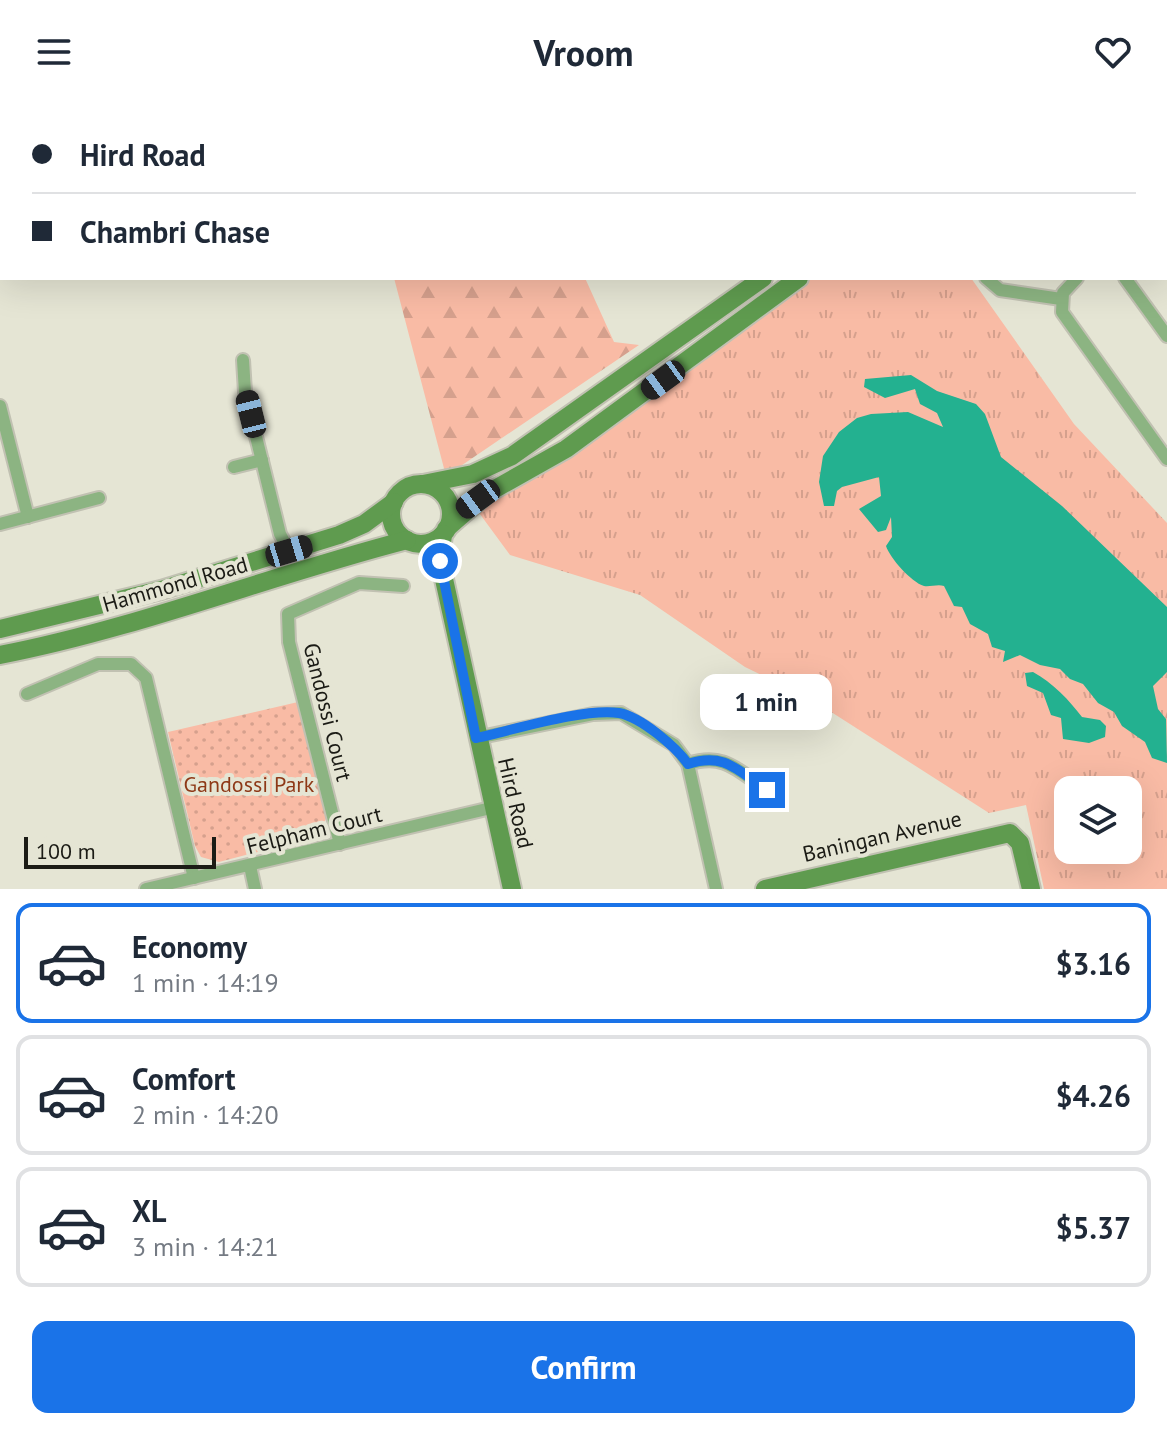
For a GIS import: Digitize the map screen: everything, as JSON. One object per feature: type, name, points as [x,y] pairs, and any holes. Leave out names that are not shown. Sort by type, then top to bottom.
[{"type":"main road","points":[[760,280],[512,456],[473,474],[405,488],[394,502],[395,527],[410,541],[430,542],[486,494],[566,449],[796,280]]},
{"type":"main road","points":[[423,484],[441,491],[448,500],[450,520],[445,532]]},
{"type":"main road","name":"Hammond Road","points":[[0,629],[161,590],[289,551],[364,524],[394,502]]},
{"type":"main road","name":"Hird Road","points":[[445,532],[439,551],[445,587],[491,808],[512,889]]},
{"type":"main road","name":"Hird Road","points":[[410,541],[445,587]]},
{"type":"main road","name":"Hammond Road","points":[[0,655],[136,621],[246,589],[364,549],[410,541]]},
{"type":"main road","name":"Baningan Avenue","points":[[765,889],[1010,833],[1020,843],[1031,889]]},
{"type":"street","points":[[988,280],[1000,290],[1061,299]]},
{"type":"street","points":[[1075,280],[1066,288],[1061,299],[1065,318],[1167,459]]},
{"type":"street","points":[[1126,280],[1167,336]]},
{"type":"street","points":[[243,360],[245,392],[280,534],[289,551]]},
{"type":"street","points":[[0,406],[28,517]]},
{"type":"street","points":[[234,467],[262,460]]},
{"type":"street","points":[[0,524],[99,498]]},
{"type":"street","name":"Gandossi Court","points":[[340,844],[289,642],[288,614],[359,583],[403,586]]},
{"type":"street","points":[[27,694],[98,664],[131,664],[146,678],[194,878]]},
{"type":"street","points":[[476,738],[593,714],[621,713],[674,745],[688,764],[716,889]]},
{"type":"street","points":[[688,764],[708,758],[723,761],[767,790]]},
{"type":"street","name":"Felpham Court","points":[[146,889],[491,808]]},
{"type":"street","points":[[250,866],[255,889]]},
{"type":"green space","points":[[395,280],[586,280],[614,342],[639,345],[446,476]]},
{"type":"green space","points":[[801,280],[972,280],[1074,424],[1167,523],[1167,889],[1044,889],[1026,805],[989,813],[814,701],[745,667],[640,595],[510,555],[474,506]]},
{"type":"green space","name":"Gandossi Park","points":[[298,702],[325,807],[326,819],[315,837],[219,862],[201,857],[195,846],[168,732]]},
{"type":"shaded area","points":[[911,375],[937,391],[976,404],[985,414],[1001,457],[1062,506],[1167,607],[1167,672],[1153,686],[1158,709],[1166,719],[1167,763],[1152,758],[1145,742],[1122,726],[1114,712],[1098,703],[1083,684],[1070,679],[1060,669],[1040,665],[1020,655],[1003,662],[1005,651],[992,647],[988,634],[970,624],[962,607],[954,606],[944,586],[924,586],[907,575],[886,546],[892,537],[891,517],[886,530],[878,532],[859,509],[881,496],[879,477],[842,487],[837,491],[834,506],[824,506],[819,482],[823,456],[839,432],[857,418],[908,412],[943,427],[937,413],[920,404],[915,389],[885,398],[864,387],[865,379]]},
{"type":"shaded area","points":[[1033,672],[1060,692],[1082,717],[1100,720],[1106,726],[1105,737],[1089,743],[1063,739],[1061,718],[1051,715],[1043,693],[1027,686],[1025,673]]},
{"type":"route","points":[[440,561],[476,738],[593,714],[621,713],[674,745],[688,764],[708,758],[723,761],[767,790]]}]
